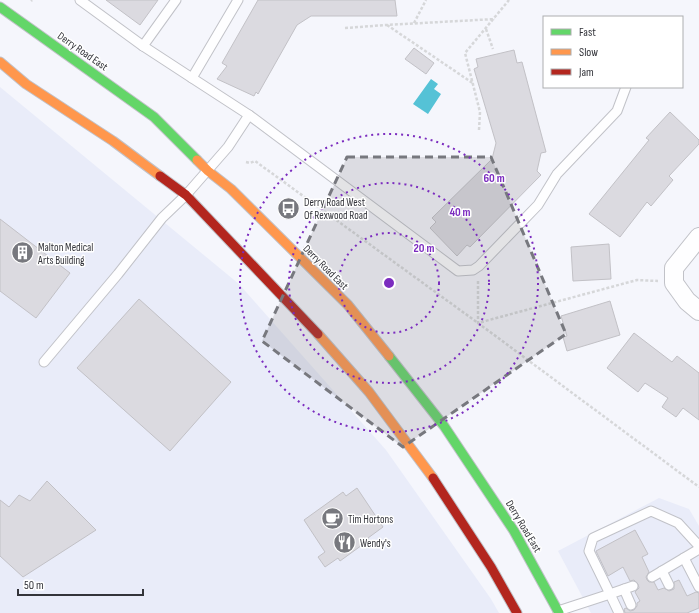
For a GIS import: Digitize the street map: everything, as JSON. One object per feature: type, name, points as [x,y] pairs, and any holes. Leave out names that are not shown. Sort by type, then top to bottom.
[{"type":"main road","name":"Derry Road East","points":[[0,7],[154,117],[208,171],[231,189],[352,311],[448,433],[514,531],[559,612]]},
{"type":"main road","points":[[0,62],[26,84],[113,141],[186,195],[301,315],[369,392],[435,480],[491,567],[517,613]]},
{"type":"street","points":[[699,237],[674,268],[674,282],[686,301],[699,311]]},
{"type":"lane","points":[[80,0],[143,46],[249,115],[458,271],[473,270],[479,266],[538,205],[557,174],[617,111],[626,88]]},
{"type":"lane","points":[[143,46],[176,0]]},
{"type":"lane","points":[[192,78],[238,0]]},
{"type":"lane","points":[[44,362],[118,274],[162,218],[186,195],[228,148],[249,115]]},
{"type":"lane","points":[[618,613],[589,551],[593,538],[651,511],[678,523],[699,547],[684,558],[652,577]]},
{"type":"lane","points":[[684,558],[699,587]]},
{"type":"lane","points":[[662,571],[669,585]]},
{"type":"lane","points":[[559,612],[628,587],[632,606]]},
{"type":"path","points":[[414,23],[426,0]]},
{"type":"path","points":[[478,130],[480,112],[465,53],[495,20],[509,0]]},
{"type":"path","points":[[344,28],[414,23],[495,20]]},
{"type":"path","points":[[386,25],[474,84]]},
{"type":"path","points":[[486,29],[493,49]]},
{"type":"path","points":[[246,162],[250,163],[255,161],[478,323],[699,487]]},
{"type":"path","points":[[478,323],[479,266]]},
{"type":"path","points":[[478,323],[637,280],[674,282]]},
{"type":"highlighted area","points":[[347,157],[491,157],[566,334],[403,447],[262,341]]},
{"type":"shaded area","points":[[0,87],[239,284],[386,450],[491,599],[499,613],[0,613]]},
{"type":"shaded area","points":[[659,498],[689,509],[699,526],[699,613],[591,613],[558,551]]},
{"type":"water","points":[[431,79],[438,84],[434,89],[441,94],[428,114],[413,104]]},
{"type":"building","points":[[106,0],[158,0],[140,25]]},
{"type":"building","points":[[258,0],[395,0],[397,16],[311,16],[297,25],[258,94],[256,92],[254,96],[217,79],[227,66],[222,63]]},
{"type":"building","points":[[414,48],[434,63],[426,74],[405,59]]},
{"type":"building","points":[[514,50],[517,63],[522,62],[546,152],[541,153],[537,171],[541,175],[470,247],[467,245],[457,256],[430,228],[436,222],[432,218],[492,159],[496,143],[474,69],[478,67],[476,59]]},
{"type":"building","points":[[670,112],[699,140],[699,144],[669,176],[673,180],[651,206],[647,202],[620,237],[589,214],[649,140],[646,138]]},
{"type":"building","name":"Malton Medical Arts Building","points":[[0,219],[70,273],[36,318],[0,291]]},
{"type":"building","points":[[609,244],[611,279],[573,281],[571,247]]},
{"type":"building","points":[[139,299],[231,382],[170,451],[77,368]]},
{"type":"building","points":[[610,301],[620,335],[567,351],[563,337],[567,336],[561,316]]},
{"type":"building","points":[[634,333],[672,362],[677,356],[699,373],[699,420],[683,408],[676,417],[662,407],[668,398],[645,383],[638,392],[607,368]]},
{"type":"building","points":[[47,481],[96,530],[23,577],[0,556],[0,500],[9,507],[19,495],[30,501]]},
{"type":"building","points":[[357,488],[383,527],[368,538],[369,540],[340,561],[338,558],[325,567],[318,557],[325,552],[304,520],[343,492],[346,496]]},
{"type":"building","points":[[635,530],[648,554],[642,557],[649,572],[646,577],[647,580],[649,582],[654,582],[658,590],[664,588],[669,591],[674,589],[674,582],[679,580],[687,596],[696,592],[699,593],[699,608],[687,613],[625,613],[624,609],[626,608],[630,611],[634,610],[637,603],[640,601],[635,592],[639,588],[638,584],[634,580],[630,581],[623,567],[608,576],[596,551]]},
{"type":"traffic: fast","points":[[0,7],[154,117],[197,160]]},
{"type":"traffic: fast","points":[[389,356],[444,426],[514,531],[559,613]]},
{"type":"traffic: slow","points":[[0,62],[26,84],[113,141],[160,176]]},
{"type":"traffic: slow","points":[[197,160],[208,171],[231,189],[348,305],[389,356]]},
{"type":"traffic: slow","points":[[318,334],[369,392],[433,478]]},
{"type":"traffic: jam","points":[[160,176],[186,195],[318,334]]},
{"type":"traffic: jam","points":[[433,478],[491,567],[517,613]]},
{"type":"place","name":"Derry Road West Of Rexwood Road","points":[[288,208]]},
{"type":"place","name":"Malton Medical Arts Building","points":[[22,253]]},
{"type":"place","name":"Tim Hortons","points":[[333,519]]},
{"type":"place","name":"Wendy's","points":[[345,543]]}]
